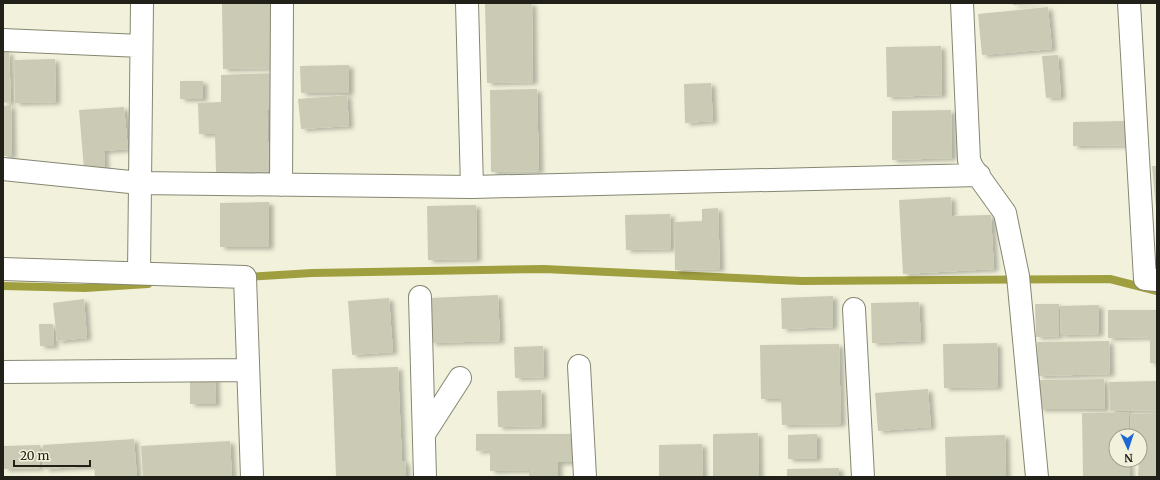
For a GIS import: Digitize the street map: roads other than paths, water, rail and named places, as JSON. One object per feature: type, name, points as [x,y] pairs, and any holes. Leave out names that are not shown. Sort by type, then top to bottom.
[{"type":"street","points":[[139,273],[142,3]]},
{"type":"street","points":[[282,3],[282,185]]},
{"type":"street","points":[[467,3],[472,187]]},
{"type":"street","points":[[962,3],[969,160],[972,167],[1005,213],[1019,284],[1038,477]]},
{"type":"street","points":[[1129,3],[1145,279],[1157,280]]},
{"type":"street","points":[[3,40],[141,46]]},
{"type":"street","points":[[3,169],[140,183],[472,187],[979,175]]},
{"type":"street","points":[[3,269],[139,273],[245,284],[252,477]]},
{"type":"street","points":[[420,297],[425,477]]},
{"type":"street","points":[[854,309],[863,477]]},
{"type":"street","points":[[579,366],[585,477]]},
{"type":"street","points":[[3,372],[248,370]]},
{"type":"street","points":[[424,434],[460,378]]},
{"type":"waterway","points":[[246,277],[312,273],[544,269],[802,281],[1110,279],[1157,291]]},
{"type":"waterway","points":[[3,286],[85,288],[148,284]]}]
